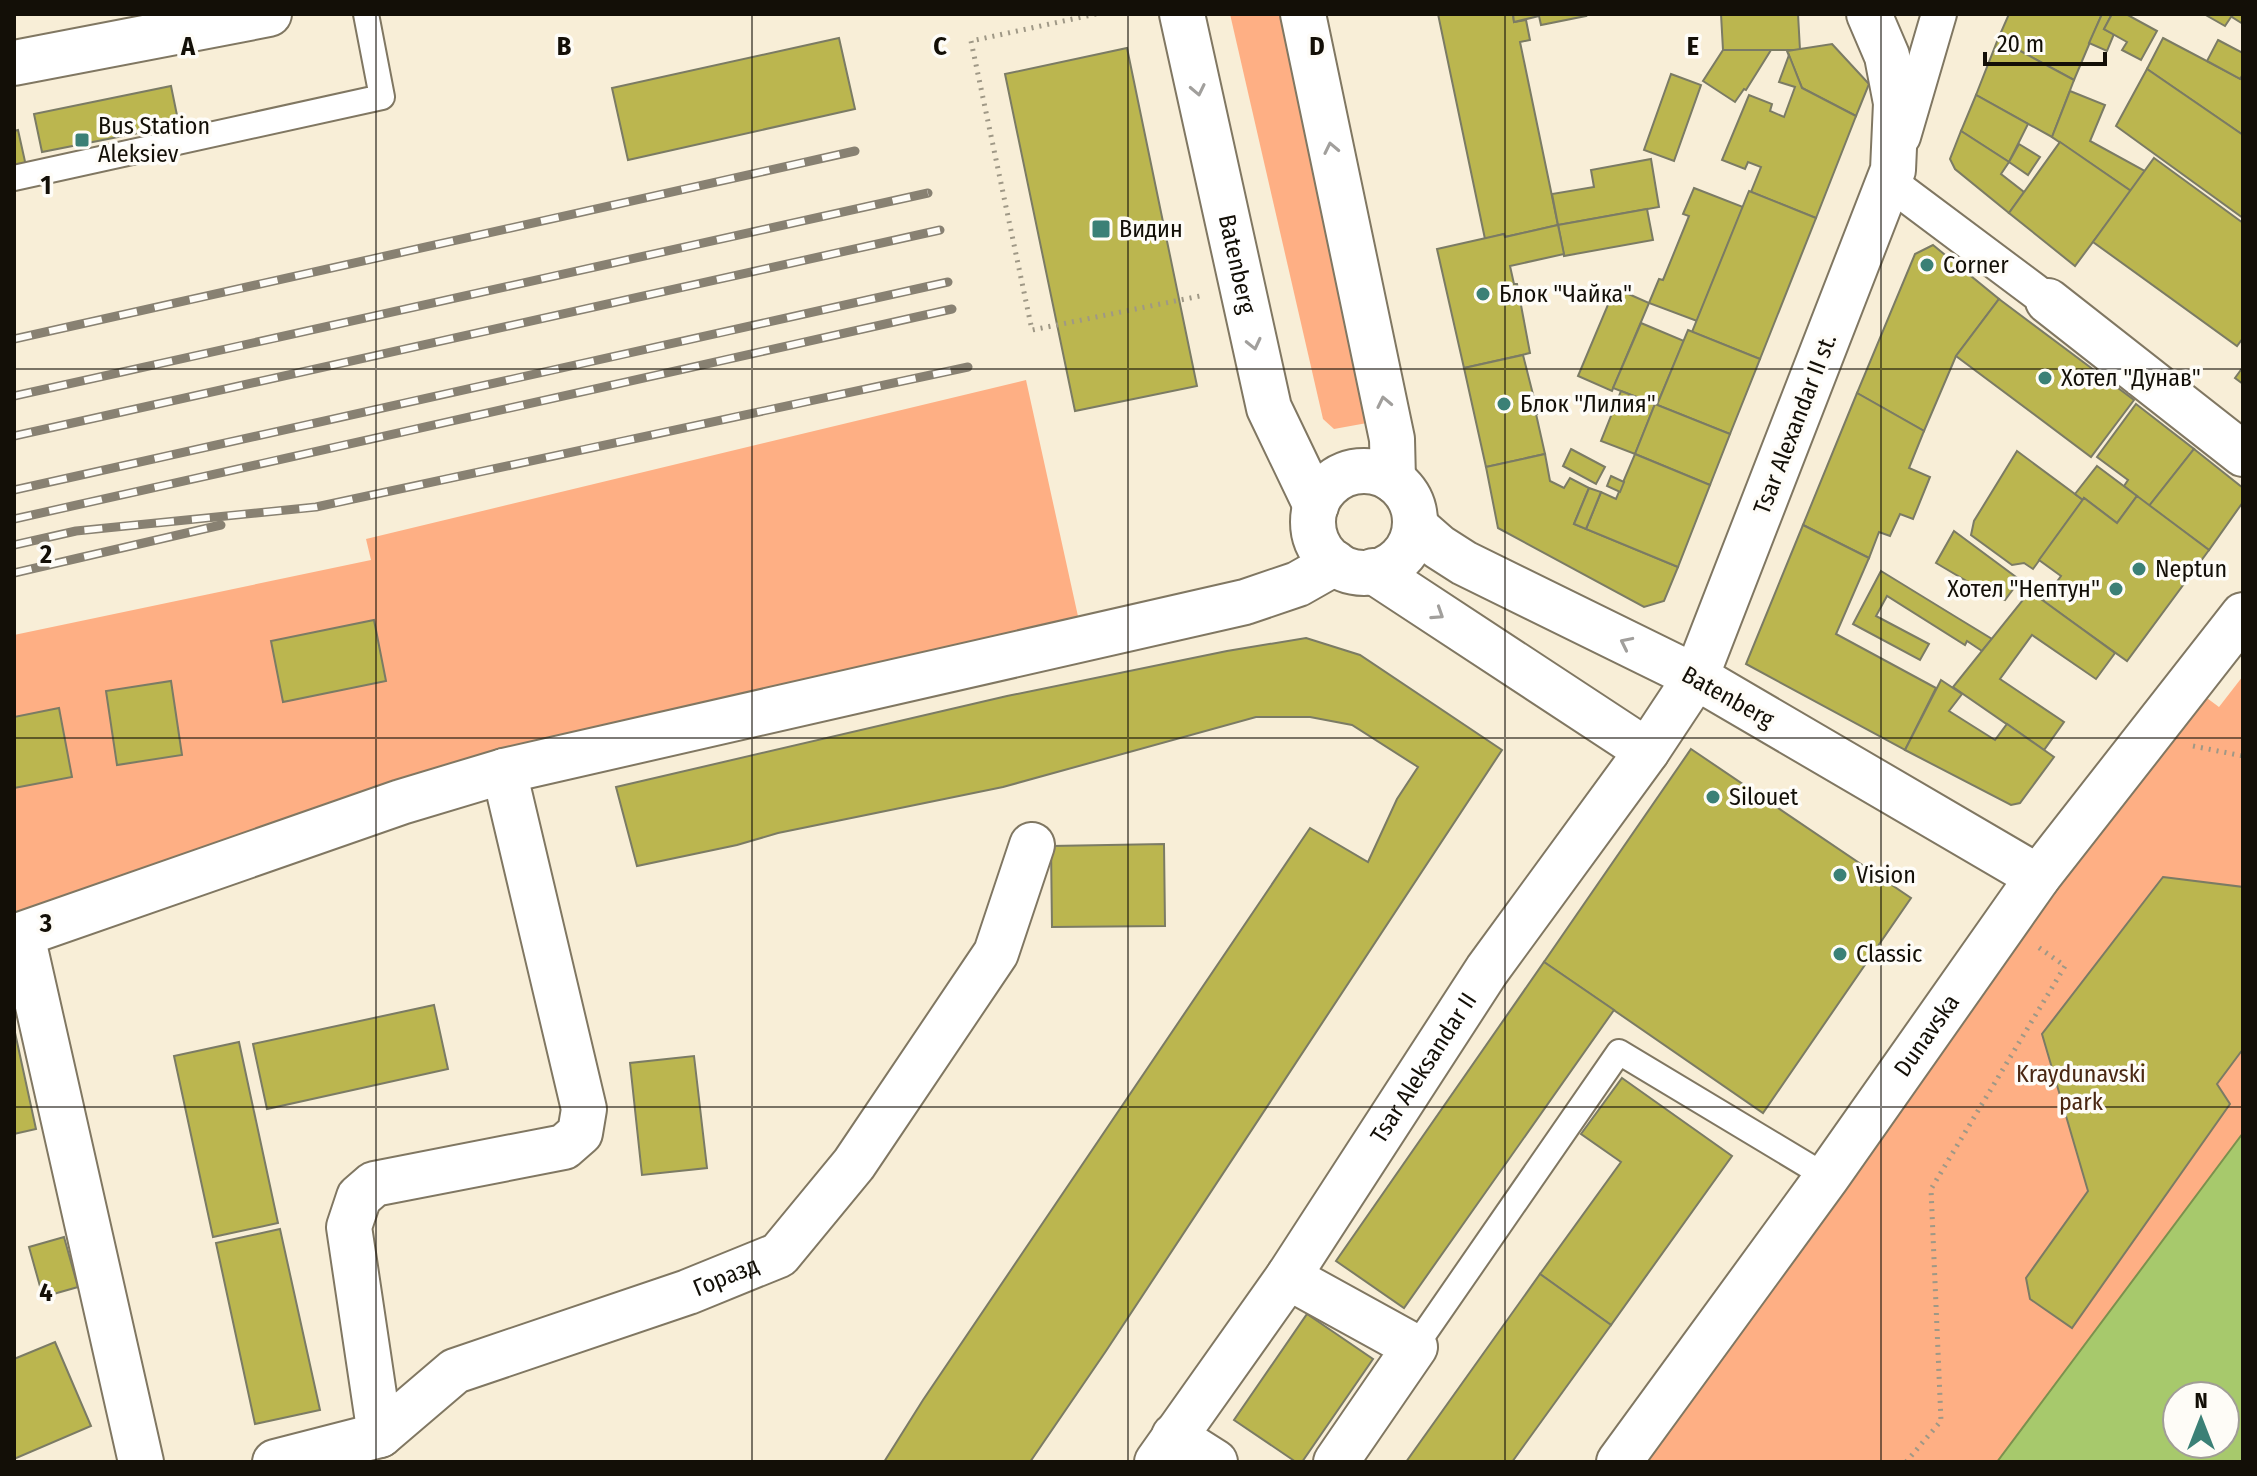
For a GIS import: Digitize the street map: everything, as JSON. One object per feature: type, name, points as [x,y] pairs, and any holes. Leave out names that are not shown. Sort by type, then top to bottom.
[{"type":"street","points":[[14,63],[269,14]]},
{"type":"street","name":"Batenberg","points":[[1182,14],[1269,408],[1316,506]]},
{"type":"street","points":[[1303,14],[1392,439],[1393,480]]},
{"type":"street","name":"Tsar Alexandar II st.","points":[[1696,677],[1891,176],[1896,103],[1887,56],[1869,14]]},
{"type":"street","points":[[1939,14],[1891,176],[2243,454]]},
{"type":"street","points":[[141,1462],[18,936],[401,802],[504,771],[1245,602],[1354,567],[1391,565],[1403,555],[1412,541],[1415,526],[1411,500],[1393,480],[1379,473],[1363,471],[1334,480],[1323,492],[1313,520],[1315,537],[1321,550],[1354,567],[1647,751]]},
{"type":"street","name":"Batenberg","points":[[1415,526],[1464,563],[1696,677],[2038,877]]},
{"type":"street","name":"Dunavska","points":[[1619,1462],[1827,1177],[2038,877],[2243,615]]},
{"type":"street","name":"Tsar Aleksandar II","points":[[1166,1449],[1288,1277],[1487,970],[1647,751],[1696,677]]},
{"type":"street","points":[[380,1435],[349,1227],[359,1197],[374,1184],[564,1147],[580,1133],[584,1109],[504,771]]},
{"type":"street","name":"Горазд","points":[[275,1462],[380,1435],[455,1371],[688,1292],[779,1255],[854,1164],[996,953],[1032,845]]},
{"type":"street","points":[[1288,1277],[1415,1347],[1336,1462]]},
{"type":"street","points":[[1166,1449],[1215,1462]]},
{"type":"lane","points":[[14,178],[382,97],[366,14]]},
{"type":"lane","points":[[1415,1347],[1619,1052],[1827,1177]]},
{"type":"path","points":[[1096,14],[971,41],[1032,330],[1180,300]]},
{"type":"path","points":[[1906,1462],[1941,1421],[1931,1189],[2065,966],[2005,924]]},
{"type":"green space","points":[[1230,14],[1289,14],[1367,423],[1334,429],[1323,419]]},
{"type":"green space","points":[[1026,380],[1083,639],[779,709],[14,937],[14,635],[371,560],[366,539]]},
{"type":"green space","name":"Kraydunavski park","points":[[2243,676],[2243,1133],[1997,1462],[1619,1462],[2188,684],[2219,707]]},
{"type":"shaded area","points":[[2243,1133],[2243,1462],[1997,1462]]},
{"type":"building","points":[[1438,14],[1513,14],[1514,22],[1526,20],[1530,40],[1520,42],[1558,225],[1485,239]]},
{"type":"building","points":[[1513,14],[1586,16],[1541,25],[1539,16],[1514,22]]},
{"type":"building","points":[[1721,14],[1798,14],[1800,50],[1723,50]]},
{"type":"building","points":[[2009,14],[2102,14],[2074,80],[1998,39]]},
{"type":"building","points":[[2102,14],[2112,14],[2104,29],[2114,34],[2107,51],[2089,43]]},
{"type":"building","points":[[2112,14],[2126,14],[2157,31],[2141,60],[2122,50],[2127,42],[2104,29]]},
{"type":"building","points":[[2204,14],[2233,14],[2225,26]]},
{"type":"building","points":[[2233,14],[2243,14],[2243,24],[2232,17]]},
{"type":"building","points":[[839,38],[855,109],[628,160],[612,88]]},
{"type":"building","points":[[2163,38],[2243,80],[2243,135],[2147,69]]},
{"type":"building","points":[[1998,39],[2074,80],[2052,137],[1976,95]]},
{"type":"building","points":[[2218,40],[2243,53],[2243,74],[2240,79],[2207,61]]},
{"type":"building","points":[[1832,44],[1869,84],[1856,116],[1802,88],[1787,51]]},
{"type":"building","points":[[1127,48],[1197,386],[1075,411],[1005,74]]},
{"type":"building","points":[[1723,50],[1771,50],[1735,102],[1703,81]]},
{"type":"building","points":[[1789,55],[1802,88],[1856,116],[1816,218],[1751,192],[1761,167],[1748,162],[1745,169],[1722,160],[1749,95],[1772,104],[1770,111],[1784,117],[1795,87],[1779,82]]},
{"type":"building","points":[[2147,69],[2243,135],[2243,218],[2116,126]]},
{"type":"building","points":[[1671,74],[1701,85],[1674,161],[1644,150]]},
{"type":"building","points":[[171,86],[179,125],[42,152],[34,114]]},
{"type":"building","points":[[2070,91],[2105,105],[2090,141],[2145,171],[2131,191],[2052,137]]},
{"type":"building","points":[[1976,95],[2028,124],[2009,162],[1961,131]]},
{"type":"building","points":[[18,130],[26,166],[14,169],[14,131]]},
{"type":"building","points":[[1961,131],[2009,162],[2001,174],[2024,192],[2009,213],[1955,169],[1950,159]]},
{"type":"building","points":[[2060,142],[2131,191],[2075,266],[2009,213]]},
{"type":"building","points":[[2019,144],[2040,157],[2028,175],[2009,162]]},
{"type":"building","points":[[2154,158],[2243,223],[2243,338],[2237,346],[2093,242]]},
{"type":"building","points":[[1651,159],[1659,207],[1558,225],[1552,194],[1594,187],[1591,170]]},
{"type":"building","points":[[1694,188],[1743,207],[1697,321],[1649,303],[1659,279],[1663,280],[1689,216],[1683,214]]},
{"type":"building","points":[[1749,191],[1816,218],[1760,359],[1692,332]]},
{"type":"building","points":[[1647,209],[1653,240],[1564,256],[1558,225]]},
{"type":"building","name":"Блок \"Чайка\"","points":[[1558,225],[1564,254],[1510,266],[1514,284],[1517,284],[1530,353],[1464,368],[1437,249]]},
{"type":"building","points":[[1933,245],[1999,299],[1956,356],[1924,431],[1857,393],[1915,254]]},
{"type":"building","points":[[1615,288],[1649,303],[1612,391],[1578,376]]},
{"type":"building","name":"Хотел \"Дунав\"","points":[[1999,299],[2134,400],[2091,457],[1956,356]]},
{"type":"building","points":[[1641,323],[1684,341],[1657,405],[1613,388]]},
{"type":"building","points":[[1688,330],[1760,359],[1730,434],[1657,405]]},
{"type":"building","name":"Блок \"Лилия\"","points":[[1523,355],[1545,454],[1486,467],[1464,368]]},
{"type":"building","points":[[2243,367],[2243,384],[2235,378]]},
{"type":"building","points":[[1621,391],[1655,404],[1635,454],[1601,441]]},
{"type":"building","points":[[1857,393],[1924,431],[1909,468],[1930,477],[1913,519],[1900,514],[1890,536],[1879,532],[1869,558],[1803,525]]},
{"type":"building","points":[[1655,404],[1730,434],[1710,485],[1635,454]]},
{"type":"building","points":[[2136,404],[2194,449],[2149,506],[2124,486],[2128,480],[2097,457]]},
{"type":"building","points":[[1571,449],[1605,467],[1596,484],[1563,466]]},
{"type":"building","points":[[2194,449],[2243,488],[2243,502],[2209,550],[2149,506]]},
{"type":"building","points":[[2017,451],[2083,500],[2033,569],[2024,563],[2012,565],[1971,535],[1974,521]]},
{"type":"building","points":[[1545,454],[1550,481],[1564,488],[1570,478],[1589,488],[1574,524],[1678,567],[1664,601],[1644,607],[1498,528],[1486,467]]},
{"type":"building","points":[[1635,454],[1710,485],[1678,567],[1586,529],[1601,492],[1616,499]]},
{"type":"building","points":[[2097,466],[2137,496],[2117,523],[2075,494]]},
{"type":"building","points":[[1611,476],[1624,482],[1620,492],[1607,486]]},
{"type":"building","points":[[1589,488],[1601,492],[1586,529],[1574,524]]},
{"type":"building","name":"Хотел \"Нептун\"","points":[[2137,496],[2209,550],[2127,661],[2043,601],[2061,576],[2039,560],[2084,498],[2117,523]]},
{"type":"building","points":[[1803,525],[1869,558],[1836,634],[1936,688],[1905,750],[1746,664]]},
{"type":"building","points":[[1954,531],[2020,580],[2005,600],[1936,563]]},
{"type":"building","points":[[1881,571],[1992,639],[1982,651],[1967,641],[1965,645],[1887,596],[1876,616],[1929,644],[1920,660],[1853,624]]},
{"type":"building","points":[[2030,591],[2115,653],[2096,679],[2032,635],[2000,679],[2064,722],[2044,750],[1953,687]]},
{"type":"building","points":[[374,620],[386,681],[283,702],[271,641]]},
{"type":"building","points":[[1306,638],[1360,655],[1502,750],[1030,1462],[884,1462],[1310,828],[1368,862],[1397,799],[1418,767],[1352,725],[1310,717],[1256,717],[1003,787],[778,833],[637,866],[616,787],[1007,696]]},
{"type":"building","points":[[1941,680],[1962,694],[1949,711],[1995,740],[2007,724],[2054,757],[2020,803],[2011,805],[1905,750]]},
{"type":"building","points":[[171,681],[182,755],[117,765],[106,691]]},
{"type":"building","points":[[59,708],[72,777],[14,788],[14,717]]},
{"type":"building","points":[[1691,749],[1911,898],[1763,1113],[1544,962]]},
{"type":"building","points":[[1164,844],[1165,926],[1052,927],[1051,846]]},
{"type":"building","points":[[2163,877],[2243,887],[2243,1049],[2217,1084],[2230,1104],[2072,1328],[2030,1299],[2026,1278],[2088,1191],[2042,1034]]},
{"type":"building","points":[[1544,962],[1614,1010],[1404,1308],[1336,1261]]},
{"type":"building","points":[[434,1005],[448,1069],[267,1109],[253,1044]]},
{"type":"building","points":[[14,1028],[36,1129],[14,1134]]},
{"type":"building","points":[[239,1042],[278,1223],[213,1237],[174,1056]]},
{"type":"building","points":[[694,1056],[707,1168],[642,1175],[630,1063]]},
{"type":"building","points":[[1622,1078],[1732,1156],[1611,1325],[1540,1274],[1621,1162],[1581,1134]]},
{"type":"building","points":[[280,1229],[320,1410],[255,1424],[216,1243]]},
{"type":"building","points":[[64,1237],[78,1287],[43,1297],[29,1247]]},
{"type":"building","points":[[1540,1274],[1611,1325],[1512,1462],[1406,1462]]},
{"type":"building","points":[[1307,1314],[1373,1359],[1302,1462],[1296,1462],[1234,1420]]},
{"type":"building","points":[[55,1342],[91,1426],[14,1459],[14,1359]]},
{"type":"railway","points":[[14,339],[855,151]]},
{"type":"railway","points":[[14,396],[928,193]]},
{"type":"railway","points":[[14,436],[940,230]]},
{"type":"railway","points":[[14,490],[948,282]]},
{"type":"railway","points":[[14,519],[952,309]]},
{"type":"railway","points":[[14,545],[76,531],[316,507],[968,367]]},
{"type":"railway","points":[[14,573],[221,525]]},
{"type":"place","name":"Bus Station Aleksiev","points":[[82,140]]},
{"type":"place","name":"Видин","points":[[1101,229]]},
{"type":"place","name":"Corner","points":[[1927,265]]},
{"type":"place","name":"Блок \"Чайка\"","points":[[1483,294]]},
{"type":"place","name":"Хотел \"Дунав\"","points":[[2045,378]]},
{"type":"place","name":"Блок \"Лилия\"","points":[[1504,404]]},
{"type":"place","name":"Neptun","points":[[2139,569]]},
{"type":"place","name":"Хотел \"Нептун\"","points":[[2116,589]]},
{"type":"place","name":"Silouet","points":[[1713,797]]},
{"type":"place","name":"Vision","points":[[1840,875]]},
{"type":"place","name":"Classic","points":[[1840,954]]}]
